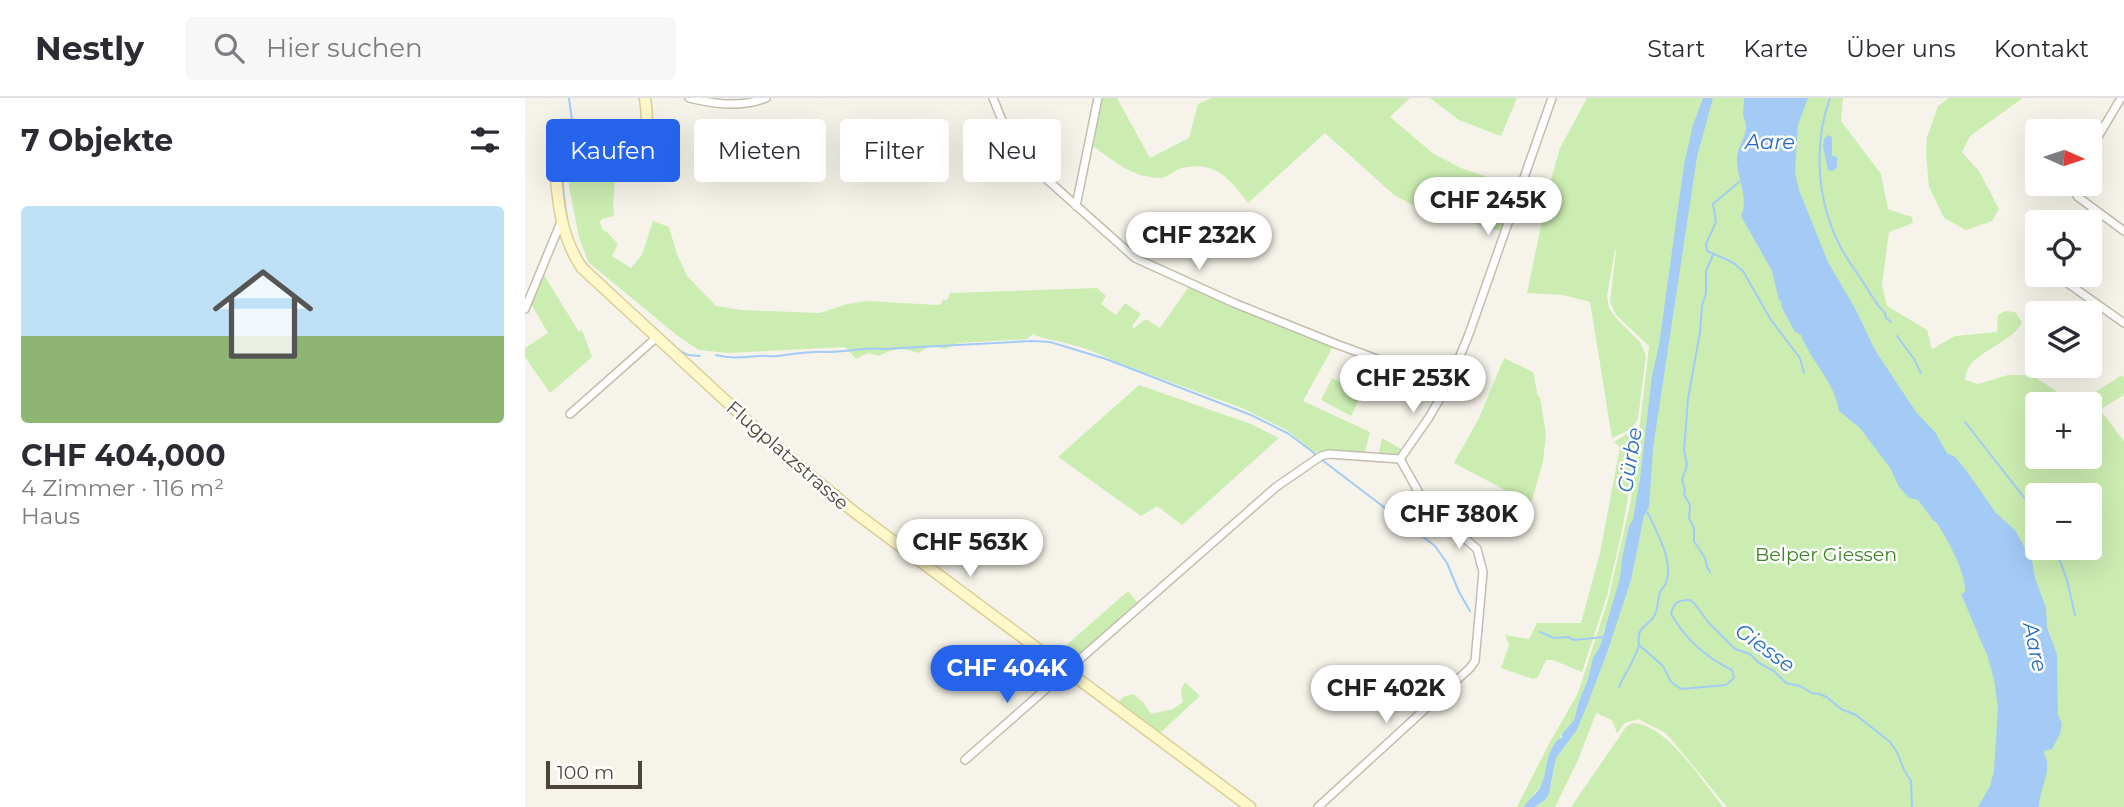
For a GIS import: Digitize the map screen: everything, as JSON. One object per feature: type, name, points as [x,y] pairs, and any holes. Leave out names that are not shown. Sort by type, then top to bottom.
[{"type":"street","name":"Flugplatzstrasse","points":[[645,98],[646,137],[641,152],[632,161],[618,159],[600,149],[572,125],[562,125],[555,129],[558,202],[569,247],[582,268],[766,438],[853,511],[1250,807]]},
{"type":"street","points":[[689,98],[734,105],[766,98]]},
{"type":"street","points":[[993,98],[1014,150],[1128,253],[1247,308],[1336,344],[1448,384]]},
{"type":"street","points":[[1076,206],[1098,98]]},
{"type":"street","points":[[1400,459],[1448,384],[1469,334],[1552,98]]},
{"type":"street","points":[[2102,131],[2122,98]]},
{"type":"street","points":[[2077,196],[2095,210]]},
{"type":"street","points":[[2102,215],[2124,231]]},
{"type":"street","points":[[525,309],[562,222]]},
{"type":"street","points":[[2073,287],[2124,323]]},
{"type":"street","points":[[570,414],[656,338]]},
{"type":"street","points":[[965,760],[1276,487],[1318,457],[1329,454],[1400,459]]},
{"type":"street","points":[[1318,807],[1475,661],[1483,572],[1477,549],[1423,500],[1400,459]]},
{"type":"green space","points":[[1102,98],[1117,98],[1150,158],[1189,138],[1198,104],[1211,98],[1410,98],[1390,117],[1434,154],[1461,168],[1518,188],[1503,232],[1412,205],[1394,195],[1325,133],[1248,203],[1228,179],[1213,169],[1194,166],[1179,169],[1161,178],[1148,177],[1122,166],[1091,145]]},
{"type":"green space","points":[[1430,98],[1517,98],[1501,136],[1459,120]]},
{"type":"green space","name":"Belper Giessen","points":[[1587,98],[1843,98],[1841,121],[1881,174],[1888,209],[1912,217],[1913,223],[1889,232],[1882,285],[1887,306],[1927,330],[1932,349],[1955,336],[1997,332],[1998,315],[2005,311],[2015,312],[2022,322],[2019,328],[1971,364],[1965,380],[1978,384],[2008,375],[2025,375],[2025,378],[2036,378],[2058,392],[2025,392],[2025,469],[2102,469],[2102,412],[2124,441],[2124,807],[1727,807],[1664,732],[1638,719],[1625,723],[1617,733],[1612,720],[1596,713],[1578,760],[1555,807],[1535,807],[1545,800],[1551,786],[1556,758],[1577,730],[1606,656],[1622,604],[1604,629],[1574,720],[1562,734],[1542,784],[1524,807],[1517,807],[1578,693],[1608,600],[1631,500],[1649,346],[1616,315],[1610,302],[1615,250],[1607,296],[1609,308],[1640,342],[1646,355],[1638,419],[1631,429],[1612,438],[1590,302],[1563,295],[1527,293],[1560,148]]},
{"type":"green space","points":[[1949,98],[2023,98],[1970,136],[1962,152],[1979,171],[1999,209],[1992,221],[1966,230],[1944,218],[1929,187],[1927,137],[1938,106]]},
{"type":"green space","points":[[569,182],[615,182],[614,216],[600,222],[602,229],[618,244],[612,256],[631,268],[642,255],[653,221],[669,227],[687,276],[716,306],[741,310],[820,313],[867,301],[938,305],[948,299],[950,293],[1097,288],[1106,296],[1101,304],[1116,315],[1125,303],[1141,314],[1132,326],[1134,328],[1146,319],[1160,328],[1190,285],[1334,345],[1303,401],[1370,432],[1364,456],[1314,452],[1288,431],[1242,408],[1085,349],[1033,334],[1027,339],[959,343],[945,349],[930,346],[918,353],[903,349],[879,356],[868,353],[856,359],[845,347],[728,353],[699,350],[679,337],[588,262],[579,237]]},
{"type":"green space","points":[[541,270],[579,332],[582,330],[592,357],[550,393],[525,357],[525,348],[548,333],[529,300]]},
{"type":"green space","points":[[1504,358],[1533,372],[1540,397],[1546,434],[1543,461],[1531,504],[1454,463],[1479,418]]},
{"type":"green space","points":[[2122,375],[2124,378],[2124,395],[2102,408],[2102,392],[2095,392]]},
{"type":"green space","points":[[1332,378],[1362,394],[1351,416],[1321,400]]},
{"type":"green space","points":[[1139,385],[1251,424],[1279,438],[1182,525],[1157,506],[1141,516],[1058,457]]},
{"type":"green space","points":[[1638,427],[1622,531],[1607,596],[1582,672],[1553,660],[1546,660],[1538,677],[1533,679],[1501,668],[1509,645],[1505,635],[1529,639],[1537,623],[1581,623],[1600,553],[1620,447],[1614,442]]},
{"type":"green space","points":[[1382,438],[1403,450],[1397,457],[1378,456]]},
{"type":"green space","points":[[1128,591],[1139,605],[1072,664],[1064,666],[1053,657]]},
{"type":"green space","points":[[1185,682],[1200,696],[1160,733],[1118,703],[1123,697],[1133,694],[1151,714],[1173,709],[1183,702],[1181,690]]},
{"type":"green space","points":[[1632,723],[1645,726],[1670,743],[1723,807],[1571,807],[1626,727]]},
{"type":"water","points":[[1703,98],[1713,98],[1697,157],[1653,448],[1649,507],[1644,516],[1631,580],[1606,656],[1577,730],[1556,758],[1549,794],[1535,807],[1524,807],[1541,787],[1549,756],[1558,739],[1562,738],[1562,734],[1574,720],[1620,578],[1640,479],[1652,376],[1659,345],[1684,165],[1693,125]]},
{"type":"water","name":"Aare","points":[[1744,98],[1808,98],[1798,125],[1795,172],[1799,190],[1828,262],[1875,350],[1916,412],[1935,432],[1947,453],[1955,457],[1966,470],[1996,513],[2015,530],[2025,548],[2025,560],[2032,561],[2046,608],[2047,627],[2057,655],[2058,715],[2062,724],[2052,749],[2044,751],[2047,767],[2039,807],[1978,807],[1990,786],[1994,771],[1998,708],[1987,655],[1961,594],[1965,592],[1963,575],[1937,523],[1918,500],[1909,498],[1899,487],[1890,468],[1860,428],[1839,411],[1828,381],[1781,306],[1772,271],[1741,216],[1744,197],[1737,157],[1746,131]]},
{"type":"water","points":[[1828,135],[1832,137],[1832,156],[1837,157],[1837,168],[1832,171],[1828,170],[1823,147],[1824,139]]},
{"type":"waterway","points":[[569,98],[572,119]]},
{"type":"waterway","points":[[1830,98],[1821,135],[1820,154],[1826,211],[1842,250],[1891,322]]},
{"type":"waterway","points":[[563,182],[568,224]]},
{"type":"waterway","points":[[1739,182],[1713,204],[1716,222],[1706,244],[1707,251],[1732,262],[1743,271],[1771,320],[1800,358],[1804,373]]},
{"type":"waterway","points":[[1710,572],[1694,541],[1694,528],[1689,518],[1690,505],[1684,495],[1682,480],[1687,465],[1684,450],[1688,399],[1706,293],[1706,271],[1713,255]]},
{"type":"waterway","points":[[581,258],[589,267]]},
{"type":"waterway","points":[[606,283],[622,298]]},
{"type":"waterway","points":[[629,305],[679,350],[688,355],[700,356]]},
{"type":"waterway","points":[[1897,336],[1921,373]]},
{"type":"waterway","points":[[716,355],[774,356],[809,352],[1050,342],[1106,359],[1251,415],[1289,434],[1318,456]]},
{"type":"waterway","points":[[1965,422],[2025,499]]},
{"type":"waterway","points":[[1322,460],[1435,546],[1447,563],[1470,611]]},
{"type":"waterway","name":"Giesse","points":[[1646,512],[1664,548],[1668,574],[1666,584],[1660,592],[1655,615],[1640,632],[1639,645],[1663,666],[1671,682],[1681,689],[1726,685],[1734,678],[1732,670],[1697,646],[1671,614],[1677,602],[1690,600],[1735,649],[1750,654],[1786,683],[1828,698],[1841,709],[1856,715],[1890,742],[1911,781],[1912,807]]},
{"type":"waterway","points":[[2060,560],[2075,615]]},
{"type":"waterway","points":[[1540,632],[1554,638],[1568,637],[1574,640],[1603,637]]},
{"type":"waterway","points":[[1619,687],[1639,645]]},
{"type":"water label","name":"Gürbe","points":[[1630,460]]}]
